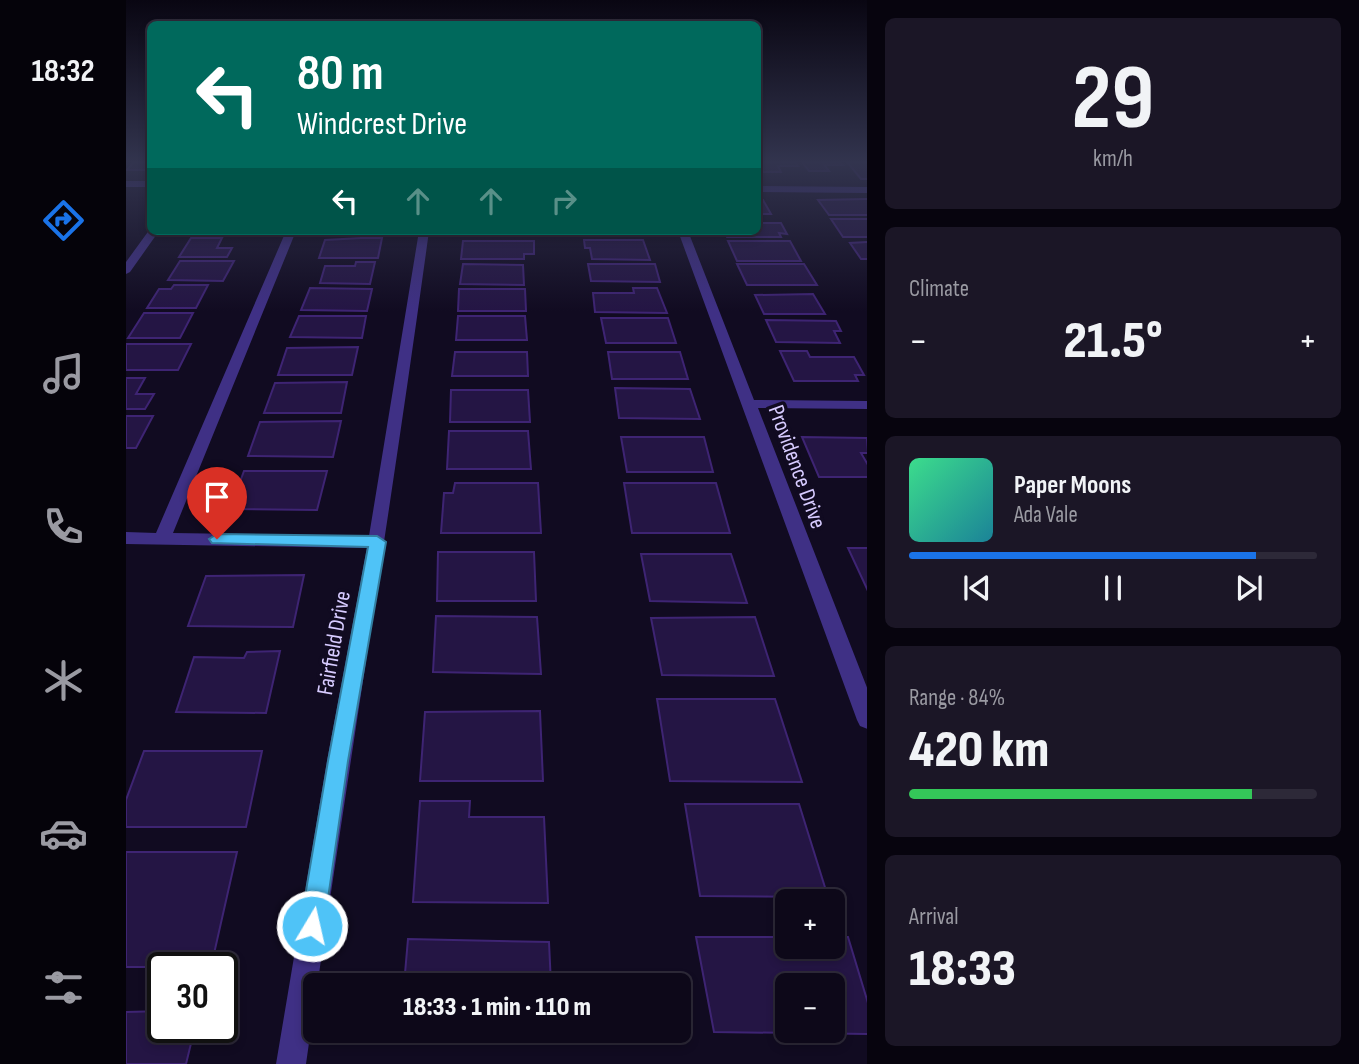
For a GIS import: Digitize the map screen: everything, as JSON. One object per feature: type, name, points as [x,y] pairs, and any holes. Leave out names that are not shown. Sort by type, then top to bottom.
[{"type":"street","points":[[126,270],[152,235]]},
{"type":"street","points":[[162,539],[288,235]]},
{"type":"street","name":"Fairfield Drive","points":[[291,1064],[338,761],[377,542],[423,235]]},
{"type":"street","name":"Providence Drive","points":[[685,235],[860,678],[867,720]]},
{"type":"street","points":[[750,404],[867,405]]},
{"type":"street","points":[[126,538],[377,542]]},
{"type":"building","points":[[827,212],[867,212],[867,215],[829,215]]},
{"type":"building","points":[[831,219],[867,219],[867,237],[843,237]]},
{"type":"building","points":[[761,223],[781,223],[787,234],[779,233],[781,237],[726,235],[761,235]]},
{"type":"building","points":[[191,238],[222,238],[217,248],[232,248],[227,257],[179,257]]},
{"type":"building","points":[[382,238],[378,258],[319,258],[325,240]]},
{"type":"building","points":[[584,240],[643,240],[650,260],[592,259],[590,248],[585,248]]},
{"type":"building","points":[[463,241],[534,241],[534,254],[524,254],[524,259],[461,259]]},
{"type":"building","points":[[728,241],[790,241],[801,261],[737,261]]},
{"type":"building","points":[[867,242],[867,259],[861,259],[850,243]]},
{"type":"building","points":[[180,261],[234,261],[223,281],[168,280]]},
{"type":"building","points":[[356,262],[375,262],[370,284],[320,283],[325,266],[355,266]]},
{"type":"building","points":[[463,264],[523,265],[524,285],[460,284]]},
{"type":"building","points":[[588,264],[655,264],[660,282],[591,281]]},
{"type":"building","points":[[737,264],[804,264],[817,285],[747,285]]},
{"type":"building","points":[[174,285],[208,285],[196,308],[147,308],[159,289],[171,289]]},
{"type":"building","points":[[310,288],[372,289],[367,311],[301,310]]},
{"type":"building","points":[[633,288],[657,288],[667,313],[595,312],[593,293],[634,293]]},
{"type":"building","points":[[459,289],[525,289],[526,311],[458,311]]},
{"type":"building","points":[[813,294],[825,314],[764,314],[755,295]]},
{"type":"building","points":[[144,313],[193,313],[180,338],[128,338]]},
{"type":"building","points":[[299,316],[366,316],[362,338],[290,337]]},
{"type":"building","points":[[458,316],[525,316],[527,340],[456,340]]},
{"type":"building","points":[[601,318],[668,318],[676,343],[606,343]]},
{"type":"building","points":[[766,320],[836,321],[841,331],[834,331],[840,343],[776,342]]},
{"type":"building","points":[[126,344],[191,344],[178,370],[126,370]]},
{"type":"building","points":[[358,347],[352,375],[278,375],[287,348]]},
{"type":"building","points":[[780,351],[807,351],[810,357],[854,357],[864,375],[855,375],[858,381],[794,381]]},
{"type":"building","points":[[455,352],[527,352],[528,376],[452,376]]},
{"type":"building","points":[[608,352],[680,352],[688,379],[612,379]]},
{"type":"building","points":[[126,378],[145,378],[136,394],[154,394],[145,409],[126,409]]},
{"type":"building","points":[[347,382],[341,413],[264,413],[275,383]]},
{"type":"building","points":[[615,388],[690,389],[700,419],[619,418]]},
{"type":"building","points":[[451,390],[528,390],[530,422],[450,422]]},
{"type":"building","points":[[126,416],[153,416],[136,448],[126,448]]},
{"type":"building","points":[[341,421],[333,457],[248,456],[260,422]]},
{"type":"building","points":[[449,431],[528,431],[531,469],[447,469]]},
{"type":"building","points":[[621,437],[704,437],[713,472],[627,472]]},
{"type":"building","points":[[802,437],[867,438],[867,453],[861,453],[867,463],[867,477],[819,477]]},
{"type":"building","points":[[244,471],[327,471],[317,510],[230,509]]},
{"type":"building","points":[[455,483],[538,483],[541,533],[441,533],[444,493],[453,493]]},
{"type":"building","points":[[624,483],[716,483],[730,533],[632,533]]},
{"type":"building","points":[[848,548],[867,548],[867,589]]},
{"type":"building","points":[[438,552],[534,552],[536,601],[437,601]]},
{"type":"building","points":[[641,554],[731,554],[747,603],[650,601]]},
{"type":"building","points":[[304,575],[293,627],[188,626],[206,576]]},
{"type":"building","points":[[436,616],[537,617],[541,674],[433,672]]},
{"type":"building","points":[[755,617],[774,676],[662,675],[651,618]]},
{"type":"building","points":[[280,651],[266,713],[176,712],[194,657],[244,658],[247,652]]},
{"type":"building","points":[[657,699],[775,699],[802,782],[670,781]]},
{"type":"building","points":[[540,711],[543,781],[420,781],[425,712]]},
{"type":"building","points":[[144,751],[262,751],[246,827],[126,827],[126,800]]},
{"type":"building","points":[[420,801],[470,801],[469,817],[544,817],[548,903],[413,902]]},
{"type":"building","points":[[685,804],[799,804],[826,889],[775,889],[775,897],[700,896]]},
{"type":"building","points":[[126,852],[237,852],[214,952],[147,952],[147,967],[126,967]]},
{"type":"building","points":[[696,937],[775,937],[775,959],[845,959],[845,937],[848,937],[867,1000],[867,1034],[845,1034],[845,973],[775,973],[775,1033],[714,1032]]},
{"type":"building","points":[[408,939],[549,942],[550,973],[405,973]]},
{"type":"building","points":[[147,1011],[147,1043],[191,1043],[186,1064],[126,1064],[126,1012]]},
{"type":"route","points":[[217,539],[377,542],[312,926]]}]
